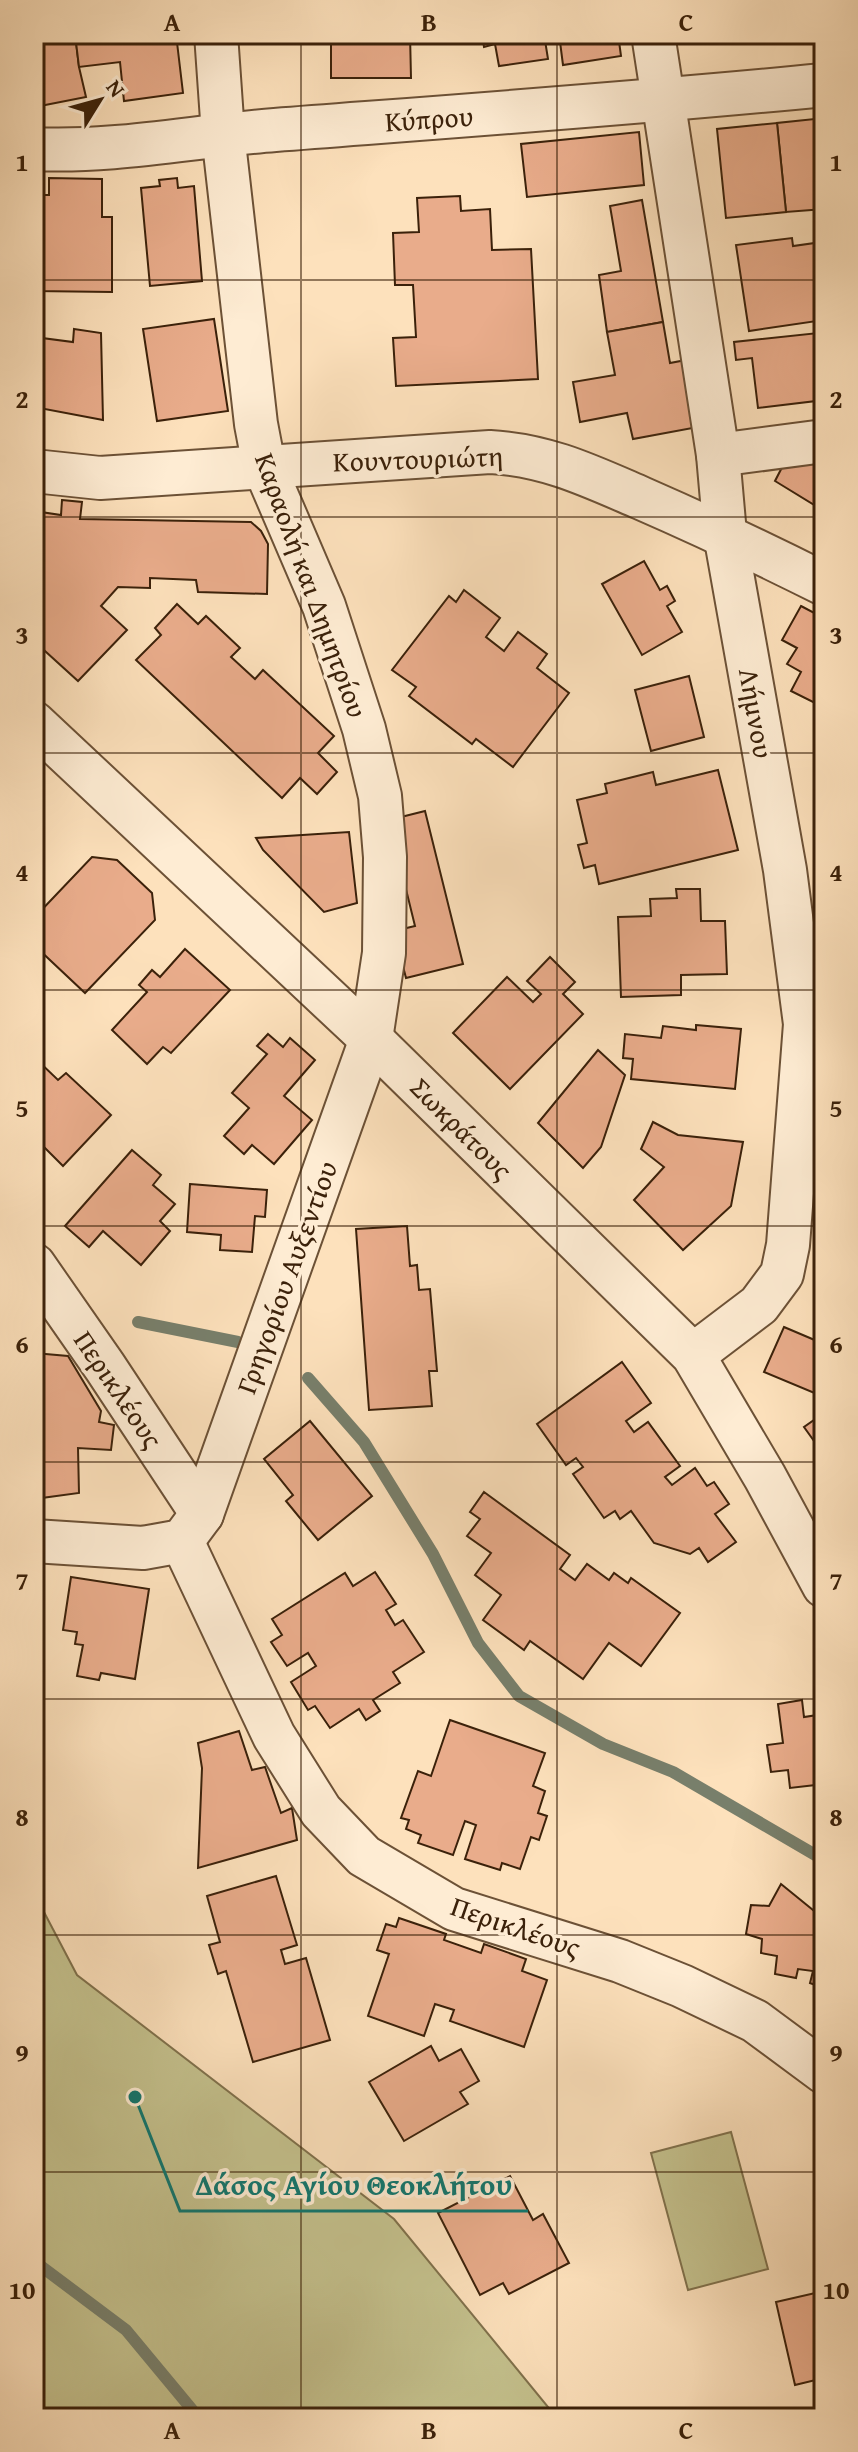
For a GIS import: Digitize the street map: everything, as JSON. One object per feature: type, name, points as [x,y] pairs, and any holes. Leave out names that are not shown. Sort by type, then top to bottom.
[{"type":"street","name":"Καραολή και Δημητρίου","points":[[216,34],[223,134],[256,424],[264,466],[324,606],[364,729],[380,796],[385,857],[384,939],[371,1039]]},
{"type":"street","name":"Λήμνου","points":[[653,34],[718,455],[725,534],[785,870],[805,1024],[788,1245],[782,1274],[759,1305],[693,1355]]},
{"type":"street","name":"Κύπρου","points":[[34,149],[150,143],[223,134],[824,85]]},
{"type":"street","points":[[718,455],[824,441]]},
{"type":"street","name":"Κουντουριώτη","points":[[34,471],[100,478],[490,452],[515,453],[572,468],[725,534],[824,584]]},
{"type":"street","name":"Σωκράτους","points":[[34,723],[371,1039],[693,1355],[765,1477],[824,1586]]},
{"type":"street","name":"Γρηγορίου Αυξεντίου","points":[[192,1528],[371,1039]]},
{"type":"street","name":"Περικλέους","points":[[34,1265],[105,1367],[192,1528],[274,1736],[321,1811],[364,1856],[454,1909],[620,1961],[682,1986],[755,2021],[824,2072]]},
{"type":"street","points":[[34,1541],[143,1548],[192,1528]]},
{"type":"shaded area","points":[[34,1893],[77,1975],[394,2219],[557,2418],[34,2418]]},
{"type":"shaded area","points":[[731,2132],[768,2269],[688,2290],[651,2153]]},
{"type":"building","points":[[34,34],[75,34],[86,97],[35,107]]},
{"type":"building","points":[[75,34],[176,34],[183,93],[124,101],[120,62],[79,67]]},
{"type":"building","points":[[331,34],[410,34],[411,78],[331,78]]},
{"type":"building","points":[[482,34],[544,34],[548,59],[499,66],[495,44],[484,47]]},
{"type":"building","points":[[559,34],[618,34],[621,56],[563,65]]},
{"type":"building","points":[[824,118],[824,209],[786,212],[777,123]]},
{"type":"building","points":[[777,123],[786,212],[726,218],[717,129]]},
{"type":"building","points":[[639,132],[644,185],[527,197],[521,144]]},
{"type":"building","points":[[49,178],[102,179],[102,217],[112,217],[112,292],[34,291],[34,240],[37,240],[37,228],[34,228],[34,195],[49,195]]},
{"type":"building","points":[[177,178],[178,188],[194,186],[202,281],[150,286],[141,188],[160,186],[159,180]]},
{"type":"building","points":[[460,196],[461,211],[490,209],[492,250],[531,249],[538,379],[396,386],[393,338],[416,337],[413,285],[395,285],[393,233],[419,232],[417,198]]},
{"type":"building","points":[[642,200],[663,322],[607,332],[599,275],[621,271],[610,206]]},
{"type":"building","points":[[792,238],[793,246],[822,242],[824,320],[749,331],[736,245]]},
{"type":"building","points":[[214,319],[228,411],[157,421],[143,329]]},
{"type":"building","points":[[663,322],[670,363],[686,360],[698,427],[633,439],[627,413],[580,422],[573,382],[615,375],[607,332]]},
{"type":"building","points":[[74,329],[101,333],[103,420],[34,407],[34,337],[73,342]]},
{"type":"building","points":[[818,333],[824,400],[758,408],[752,358],[736,360],[734,342]]},
{"type":"building","points":[[824,447],[824,511],[775,481],[790,452]]},
{"type":"building","points":[[62,500],[82,502],[80,519],[251,522],[261,531],[268,544],[267,594],[198,592],[196,580],[150,578],[150,588],[118,587],[101,606],[127,630],[78,681],[34,641],[34,511],[61,515]]},
{"type":"building","points":[[644,561],[660,590],[667,586],[675,601],[667,606],[682,632],[642,655],[602,584]]},
{"type":"building","points":[[464,590],[500,618],[486,637],[504,651],[518,632],[547,654],[537,668],[569,693],[513,767],[476,739],[472,744],[409,696],[416,687],[392,670],[449,596],[456,602]]},
{"type":"building","points":[[177,604],[198,624],[206,616],[240,648],[231,657],[255,679],[263,670],[334,736],[318,753],[337,772],[317,794],[300,778],[282,798],[136,660],[161,635],[155,628]]},
{"type":"building","points":[[801,606],[824,618],[824,699],[821,698],[817,704],[791,691],[801,672],[787,664],[797,648],[782,640]]},
{"type":"building","points":[[689,676],[704,737],[651,751],[635,690]]},
{"type":"building","points":[[718,770],[738,850],[599,884],[595,865],[584,868],[578,845],[587,843],[577,800],[607,793],[605,784],[653,772],[656,785]]},
{"type":"building","points":[[425,811],[463,964],[406,978],[394,931],[415,926],[389,820]]},
{"type":"building","points":[[349,832],[357,903],[324,912],[263,850],[256,838]]},
{"type":"building","points":[[92,857],[117,860],[152,893],[155,920],[85,993],[34,945],[34,918]]},
{"type":"building","points":[[676,889],[700,889],[701,921],[725,921],[727,974],[681,975],[681,995],[621,997],[618,917],[651,916],[650,899],[677,898]]},
{"type":"building","points":[[185,949],[230,990],[171,1053],[163,1047],[147,1064],[112,1030],[147,992],[139,985],[152,970],[160,977]]},
{"type":"building","points":[[550,957],[575,982],[563,994],[583,1014],[510,1089],[453,1033],[507,977],[533,1002],[541,994],[527,981]]},
{"type":"building","points":[[696,1025],[741,1029],[735,1089],[631,1079],[633,1059],[623,1058],[625,1034],[661,1038],[663,1026],[696,1030]]},
{"type":"building","points":[[268,1034],[283,1047],[290,1038],[315,1060],[284,1096],[312,1120],[274,1164],[252,1145],[244,1154],[224,1136],[249,1108],[232,1093],[267,1054],[257,1046]]},
{"type":"building","points":[[598,1050],[625,1075],[601,1147],[583,1168],[538,1123]]},
{"type":"building","points":[[34,1057],[58,1080],[66,1073],[111,1115],[63,1166],[39,1142],[34,1148]]},
{"type":"building","points":[[653,1122],[678,1135],[743,1142],[731,1206],[683,1250],[634,1200],[664,1167],[641,1149]]},
{"type":"building","points":[[132,1150],[161,1175],[153,1185],[175,1204],[160,1221],[170,1231],[141,1265],[103,1231],[89,1247],[65,1226]]},
{"type":"building","points":[[190,1184],[267,1190],[265,1217],[255,1216],[252,1252],[220,1250],[221,1235],[187,1232]]},
{"type":"building","points":[[407,1226],[410,1266],[417,1265],[419,1290],[430,1289],[437,1371],[429,1371],[432,1406],[369,1410],[356,1229]]},
{"type":"building","points":[[784,1327],[824,1344],[824,1397],[764,1372]]},
{"type":"building","points":[[34,1353],[68,1356],[101,1411],[99,1422],[114,1425],[111,1450],[78,1448],[79,1493],[34,1499]]},
{"type":"building","points":[[622,1362],[651,1403],[626,1421],[634,1432],[648,1422],[680,1466],[665,1477],[672,1485],[695,1468],[707,1486],[714,1482],[729,1504],[715,1514],[736,1542],[708,1562],[699,1548],[690,1554],[654,1543],[631,1511],[620,1519],[615,1511],[604,1518],[573,1474],[583,1467],[576,1458],[566,1465],[537,1424]]},
{"type":"building","points":[[824,1413],[824,1455],[804,1427]]},
{"type":"building","points":[[310,1421],[372,1496],[318,1540],[286,1501],[293,1495],[264,1459]]},
{"type":"building","points":[[484,1492],[570,1555],[560,1569],[575,1580],[587,1564],[609,1580],[614,1573],[628,1583],[631,1578],[680,1613],[641,1666],[609,1643],[583,1679],[530,1641],[524,1650],[483,1620],[501,1595],[475,1575],[491,1553],[467,1536],[480,1519],[470,1512]]},
{"type":"building","points":[[375,1572],[396,1604],[386,1610],[395,1625],[403,1620],[424,1652],[393,1672],[400,1683],[373,1700],[380,1711],[366,1720],[359,1709],[330,1728],[315,1706],[308,1710],[291,1682],[316,1666],[308,1653],[287,1666],[271,1642],[282,1635],[272,1619],[345,1573],[353,1586]]},
{"type":"building","points":[[71,1577],[149,1589],[135,1679],[101,1673],[99,1680],[77,1676],[83,1645],[75,1644],[77,1632],[63,1630]]},
{"type":"building","points":[[802,1700],[804,1717],[824,1714],[824,1784],[790,1788],[788,1770],[771,1772],[767,1745],[783,1743],[778,1704]]},
{"type":"building","points":[[450,1720],[545,1753],[533,1786],[545,1791],[538,1813],[547,1816],[539,1840],[531,1837],[520,1869],[502,1863],[500,1870],[465,1859],[476,1825],[465,1821],[453,1855],[418,1843],[421,1835],[406,1829],[409,1820],[401,1818],[418,1771],[431,1776]]},
{"type":"building","points":[[239,1731],[252,1770],[265,1767],[281,1813],[292,1808],[297,1840],[198,1868],[202,1768],[198,1743]]},
{"type":"building","points":[[276,1876],[297,1945],[281,1950],[285,1964],[306,1958],[330,2040],[253,2062],[226,1971],[218,1974],[209,1945],[220,1942],[207,1896]]},
{"type":"building","points":[[781,1884],[824,1919],[824,1988],[810,1983],[813,1971],[798,1969],[796,1978],[775,1974],[777,1956],[761,1953],[762,1939],[746,1934],[751,1905],[769,1906]]},
{"type":"building","points":[[399,1918],[446,1934],[444,1940],[481,1953],[484,1944],[526,1959],[522,1971],[547,1980],[524,2047],[450,2021],[454,2010],[435,2004],[424,2036],[368,2016],[389,1954],[377,1950],[386,1924],[396,1927]]},
{"type":"building","points":[[431,2046],[439,2061],[461,2049],[479,2081],[460,2092],[468,2104],[404,2141],[369,2082]]},
{"type":"building","points":[[510,2176],[533,2220],[543,2214],[569,2263],[509,2294],[503,2283],[480,2295],[438,2213]]},
{"type":"building","points":[[824,2291],[824,2378],[795,2385],[776,2302]]},
{"type":"waterway","points":[[138,1322],[238,1342]]},
{"type":"waterway","points":[[308,1378],[364,1442],[433,1554],[478,1643],[519,1696],[603,1744],[673,1772],[824,1860]]},
{"type":"waterway","points":[[34,2261],[126,2330],[199,2418]]},
{"type":"place","name":"Δάσος Αγίου Θεοκλήτου","points":[[135,2097]]}]
